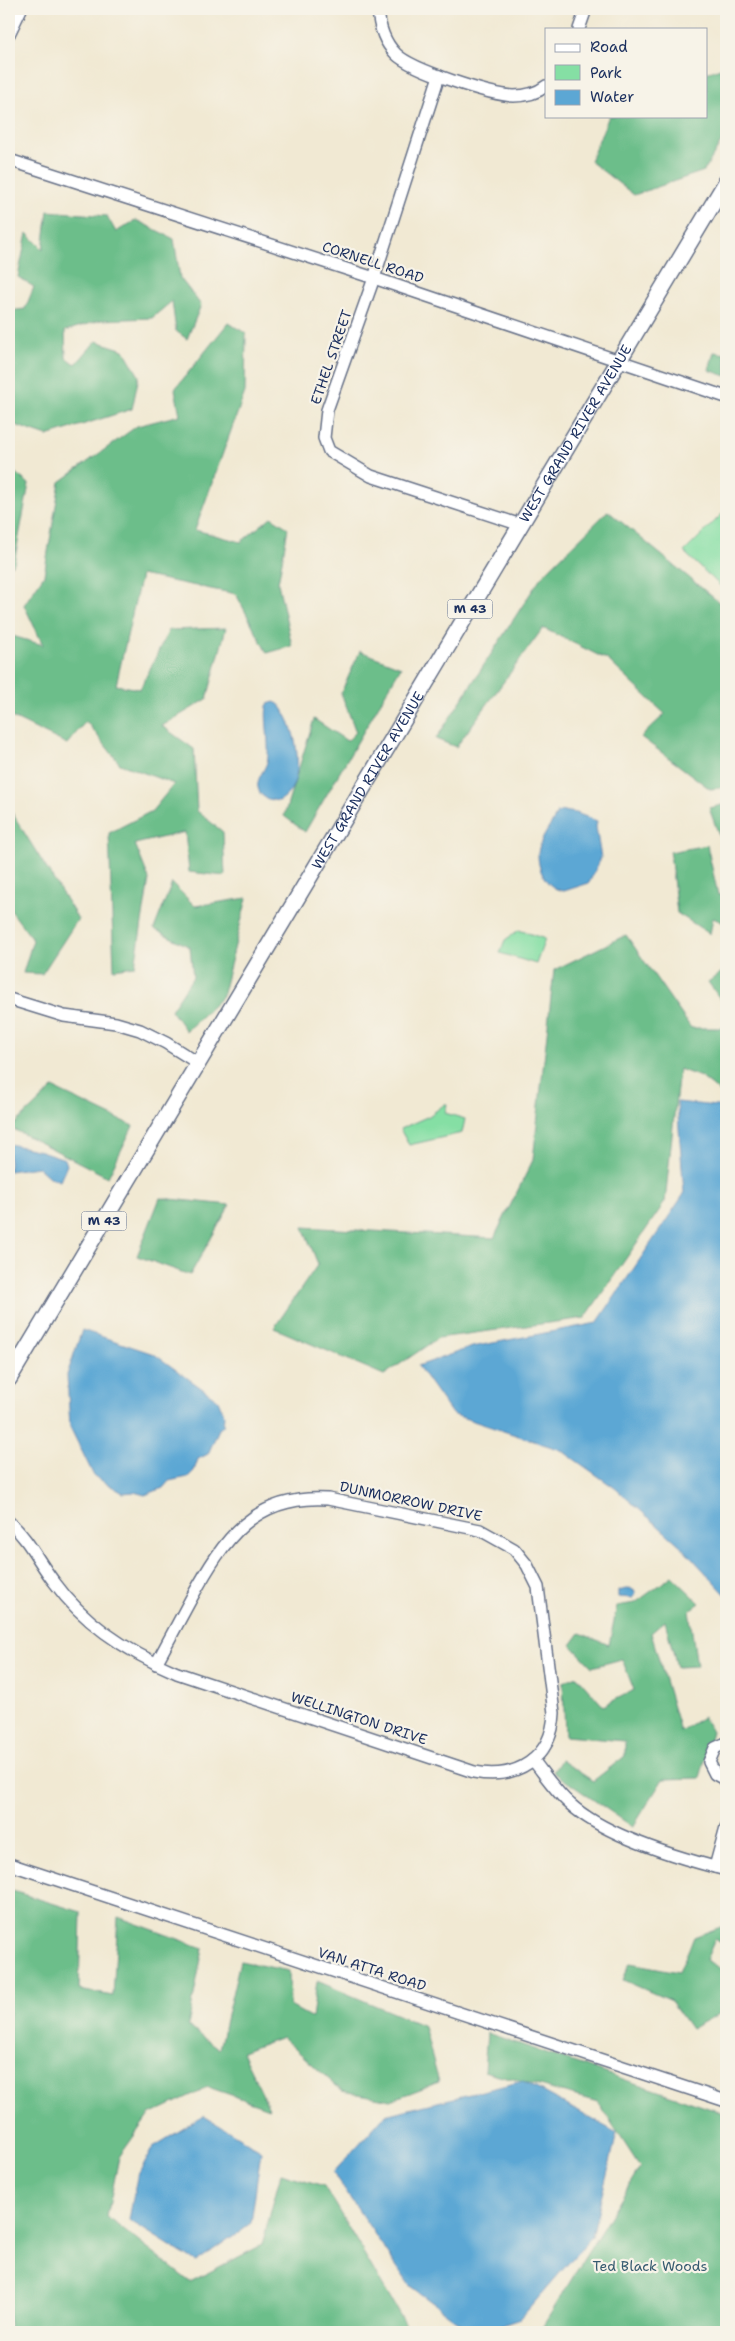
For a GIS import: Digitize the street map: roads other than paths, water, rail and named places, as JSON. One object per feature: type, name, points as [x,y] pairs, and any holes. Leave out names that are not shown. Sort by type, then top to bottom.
[{"type":"main road","name":"WEST GRAND RIVER AVENUE","points":[[9,1379],[726,182]]},
{"type":"street","points":[[9,34],[21,9]]},
{"type":"street","points":[[378,9],[381,28],[392,49],[408,63],[439,76],[502,95],[528,94],[545,86]]},
{"type":"street","points":[[579,28],[586,9]]},
{"type":"street","name":"ETHEL STREET","points":[[439,76],[374,278],[327,410],[325,445],[329,451],[345,462],[378,478],[521,526]]},
{"type":"street","name":"CORNELL ROAD","points":[[9,160],[374,278],[726,397]]},
{"type":"street","points":[[9,999],[64,1016],[116,1023],[142,1031],[198,1063]]},
{"type":"street","name":"DUNMORROW DRIVE","points":[[156,1664],[213,1558],[233,1532],[276,1506],[294,1501],[328,1499],[480,1530],[514,1549],[528,1565],[538,1587],[554,1719],[549,1739],[533,1760]]},
{"type":"street","name":"WELLINGTON DRIVE","points":[[9,1522],[24,1537],[54,1582],[82,1614],[109,1637],[156,1664],[474,1772],[490,1775],[507,1773],[533,1760]]},
{"type":"street","points":[[726,1743],[715,1748],[709,1762],[715,1774],[726,1780]]},
{"type":"street","points":[[533,1760],[570,1804],[597,1824],[622,1836],[721,1868],[726,1827]]},
{"type":"street","name":"VAN ATTA ROAD","points":[[9,1864],[726,2101]]},
{"type":"water","points":[[274,702],[279,705],[288,719],[297,751],[296,775],[293,785],[288,794],[279,801],[270,800],[260,794],[258,787],[259,779],[268,756],[267,708],[268,704]]},
{"type":"water","points":[[563,811],[576,813],[597,821],[596,827],[601,858],[589,883],[564,891],[557,889],[547,881],[540,869],[538,855],[542,839],[557,813]]},
{"type":"water","points":[[677,1102],[726,1107],[726,1595],[682,1547],[615,1488],[561,1450],[452,1414],[418,1366],[472,1347],[597,1323],[684,1194]]},
{"type":"water","points":[[9,1144],[41,1151],[65,1159],[67,1165],[60,1181],[49,1177],[38,1167],[9,1171]]},
{"type":"water","points":[[82,1330],[154,1354],[218,1400],[224,1415],[223,1426],[219,1429],[208,1454],[198,1459],[194,1471],[188,1477],[169,1481],[163,1488],[145,1495],[134,1492],[123,1493],[94,1476],[70,1427],[67,1375]]},
{"type":"water","points":[[630,1588],[636,1592],[633,1598],[618,1597],[618,1591]]},
{"type":"water","points":[[523,2081],[617,2133],[592,2236],[520,2319],[481,2332],[472,2332],[410,2286],[333,2173],[385,2115]]},
{"type":"water","points":[[204,2116],[261,2151],[251,2223],[196,2262],[129,2220],[137,2177],[153,2147]]},
{"type":"park label","name":"Ted Black Woods","points":[[650,2266]]}]
